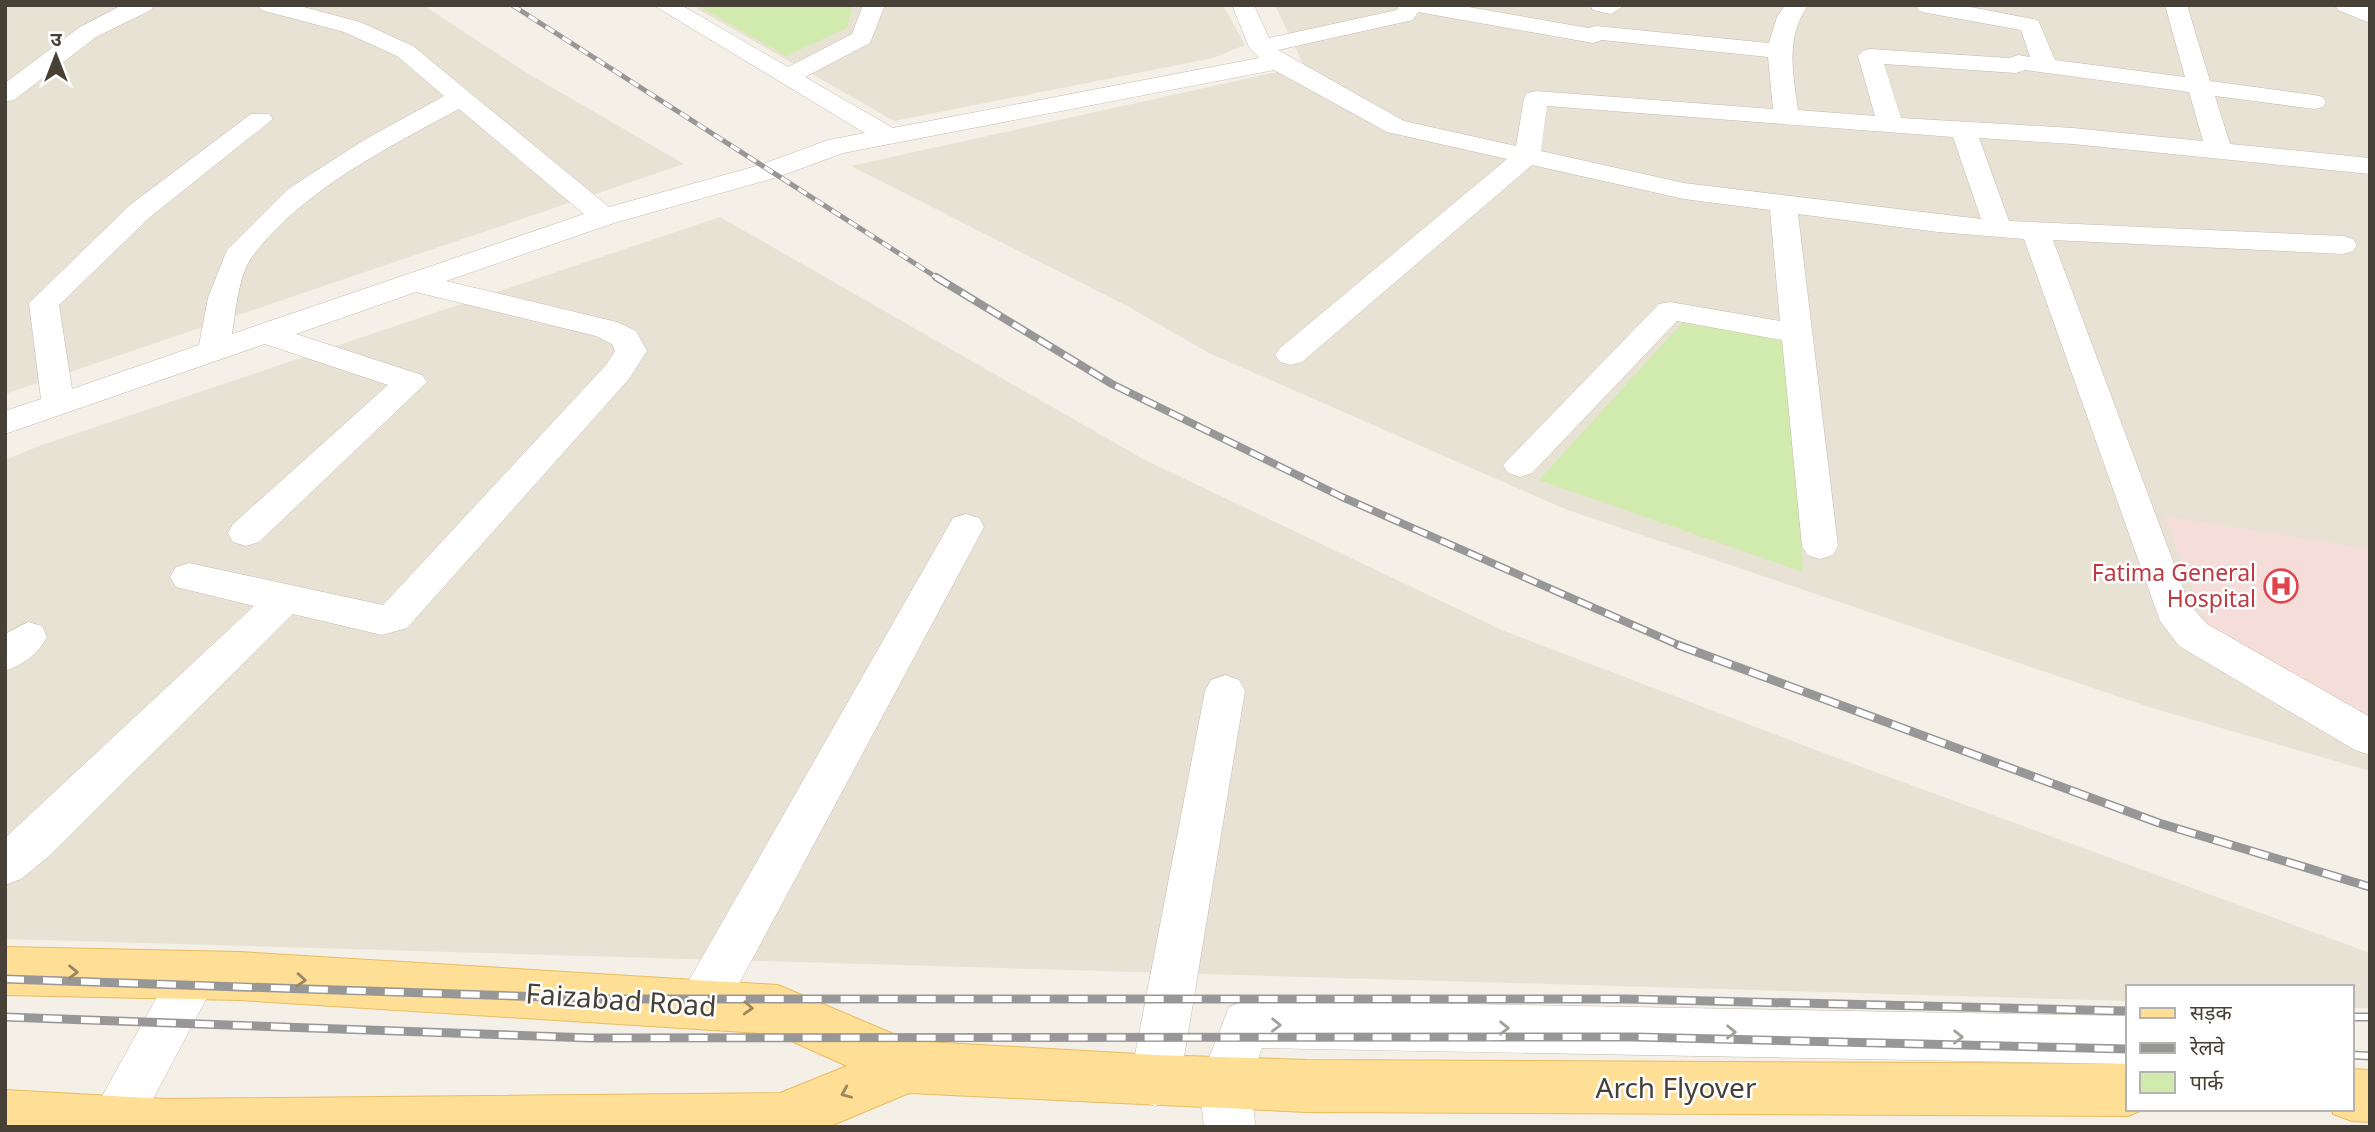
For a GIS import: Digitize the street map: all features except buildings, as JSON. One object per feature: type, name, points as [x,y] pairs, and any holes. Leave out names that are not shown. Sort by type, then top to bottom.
[{"type":"main road","name":"Faizabad Road","points":[[5,971],[195,975],[778,1010],[909,1067],[1155,1081],[1227,1105]]},
{"type":"main road","points":[[5,1117],[166,1126],[780,1120],[909,1067]]},
{"type":"main road","name":"Arch Flyover","points":[[1227,1105],[1306,1086],[2126,1090]]},
{"type":"street","points":[[5,95],[80,38],[143,5]]},
{"type":"street","points":[[269,5],[352,27],[405,51],[604,218]]},
{"type":"street","points":[[664,5],[889,136]]},
{"type":"street","points":[[787,77],[862,38],[874,5]]},
{"type":"street","points":[[1243,5],[1269,54],[1396,127],[1684,191],[2035,232],[2343,244]]},
{"type":"street","points":[[5,423],[604,218],[769,171],[837,146],[1269,54],[1405,15],[1411,5]]},
{"type":"street","points":[[1417,5],[1593,36],[1596,33],[1780,51]]},
{"type":"street","points":[[1786,117],[1780,51],[1784,20],[1797,5]]},
{"type":"street","points":[[2346,5],[2370,16]]},
{"type":"street","points":[[1927,6],[2031,25],[2046,66]]},
{"type":"street","points":[[2171,8],[2200,86],[2219,151]]},
{"type":"street","points":[[1890,125],[1870,56],[2046,66],[2314,102]]},
{"type":"street","points":[[213,353],[223,298],[237,256],[298,195],[373,145],[460,97]]},
{"type":"street","points":[[1291,355],[1527,156],[1536,97],[1890,125],[2073,136],[2370,166]]},
{"type":"street","points":[[58,405],[44,303],[140,211],[260,119]]},
{"type":"street","points":[[1962,130],[1997,228]]},
{"type":"street","points":[[1783,204],[1820,546]]},
{"type":"street","points":[[2035,232],[2173,611],[2193,635],[2370,738]]},
{"type":"street","points":[[190,577],[382,620],[394,618],[618,372],[631,351],[625,338],[606,330],[416,283]]},
{"type":"street","points":[[1520,465],[1670,311],[1797,332]]},
{"type":"street","points":[[246,533],[411,382],[268,335]]},
{"type":"street","points":[[701,1006],[966,527]]},
{"type":"street","points":[[15,847],[286,598]]},
{"type":"street","points":[[1155,1081],[1225,691]]},
{"type":"street","points":[[111,1125],[195,975]]},
{"type":"street","points":[[1227,1105],[1246,1024],[2126,1040]]},
{"type":"street","points":[[2354,1074],[2370,1086]]},
{"type":"shaded area","points":[[5,5],[423,5],[522,70],[684,164],[5,394]]},
{"type":"shaded area","points":[[691,5],[1223,5],[1245,45],[1213,58],[894,121]]},
{"type":"shaded area","points":[[1275,5],[2370,5],[2370,771],[2152,708],[1565,509],[1209,353],[1129,307],[851,166],[1304,66]]},
{"type":"shaded area","points":[[720,217],[1145,460],[1502,630],[1829,755],[2370,953],[2370,1008],[2354,1008],[2354,985],[2126,985],[2126,1001],[5,939],[5,460],[39,446]]},
{"type":"shaded area","name":"Fatima General Hospital","points":[[2164,516],[2370,549],[2370,724],[2207,624]]},
{"type":"green space","points":[[697,5],[853,5],[847,28],[786,56]]},
{"type":"green space","points":[[1682,323],[1789,340],[1803,572],[1539,480]]},
{"type":"railway","points":[[512,5],[939,279]]},
{"type":"railway","points":[[936,277],[1112,384],[1342,497],[1681,646]]},
{"type":"railway","points":[[1681,646],[2159,823],[2370,887]]},
{"type":"railway","points":[[5,979],[604,999],[1627,999],[2126,1011]]},
{"type":"railway","points":[[5,1017],[591,1038],[1635,1037],[2126,1049]]},
{"type":"railway","points":[[2354,1017],[2370,1017]]},
{"type":"railway","points":[[2354,1055],[2370,1056]]},
{"type":"place","name":"Fatima General Hospital","points":[[2281,586]]}]
